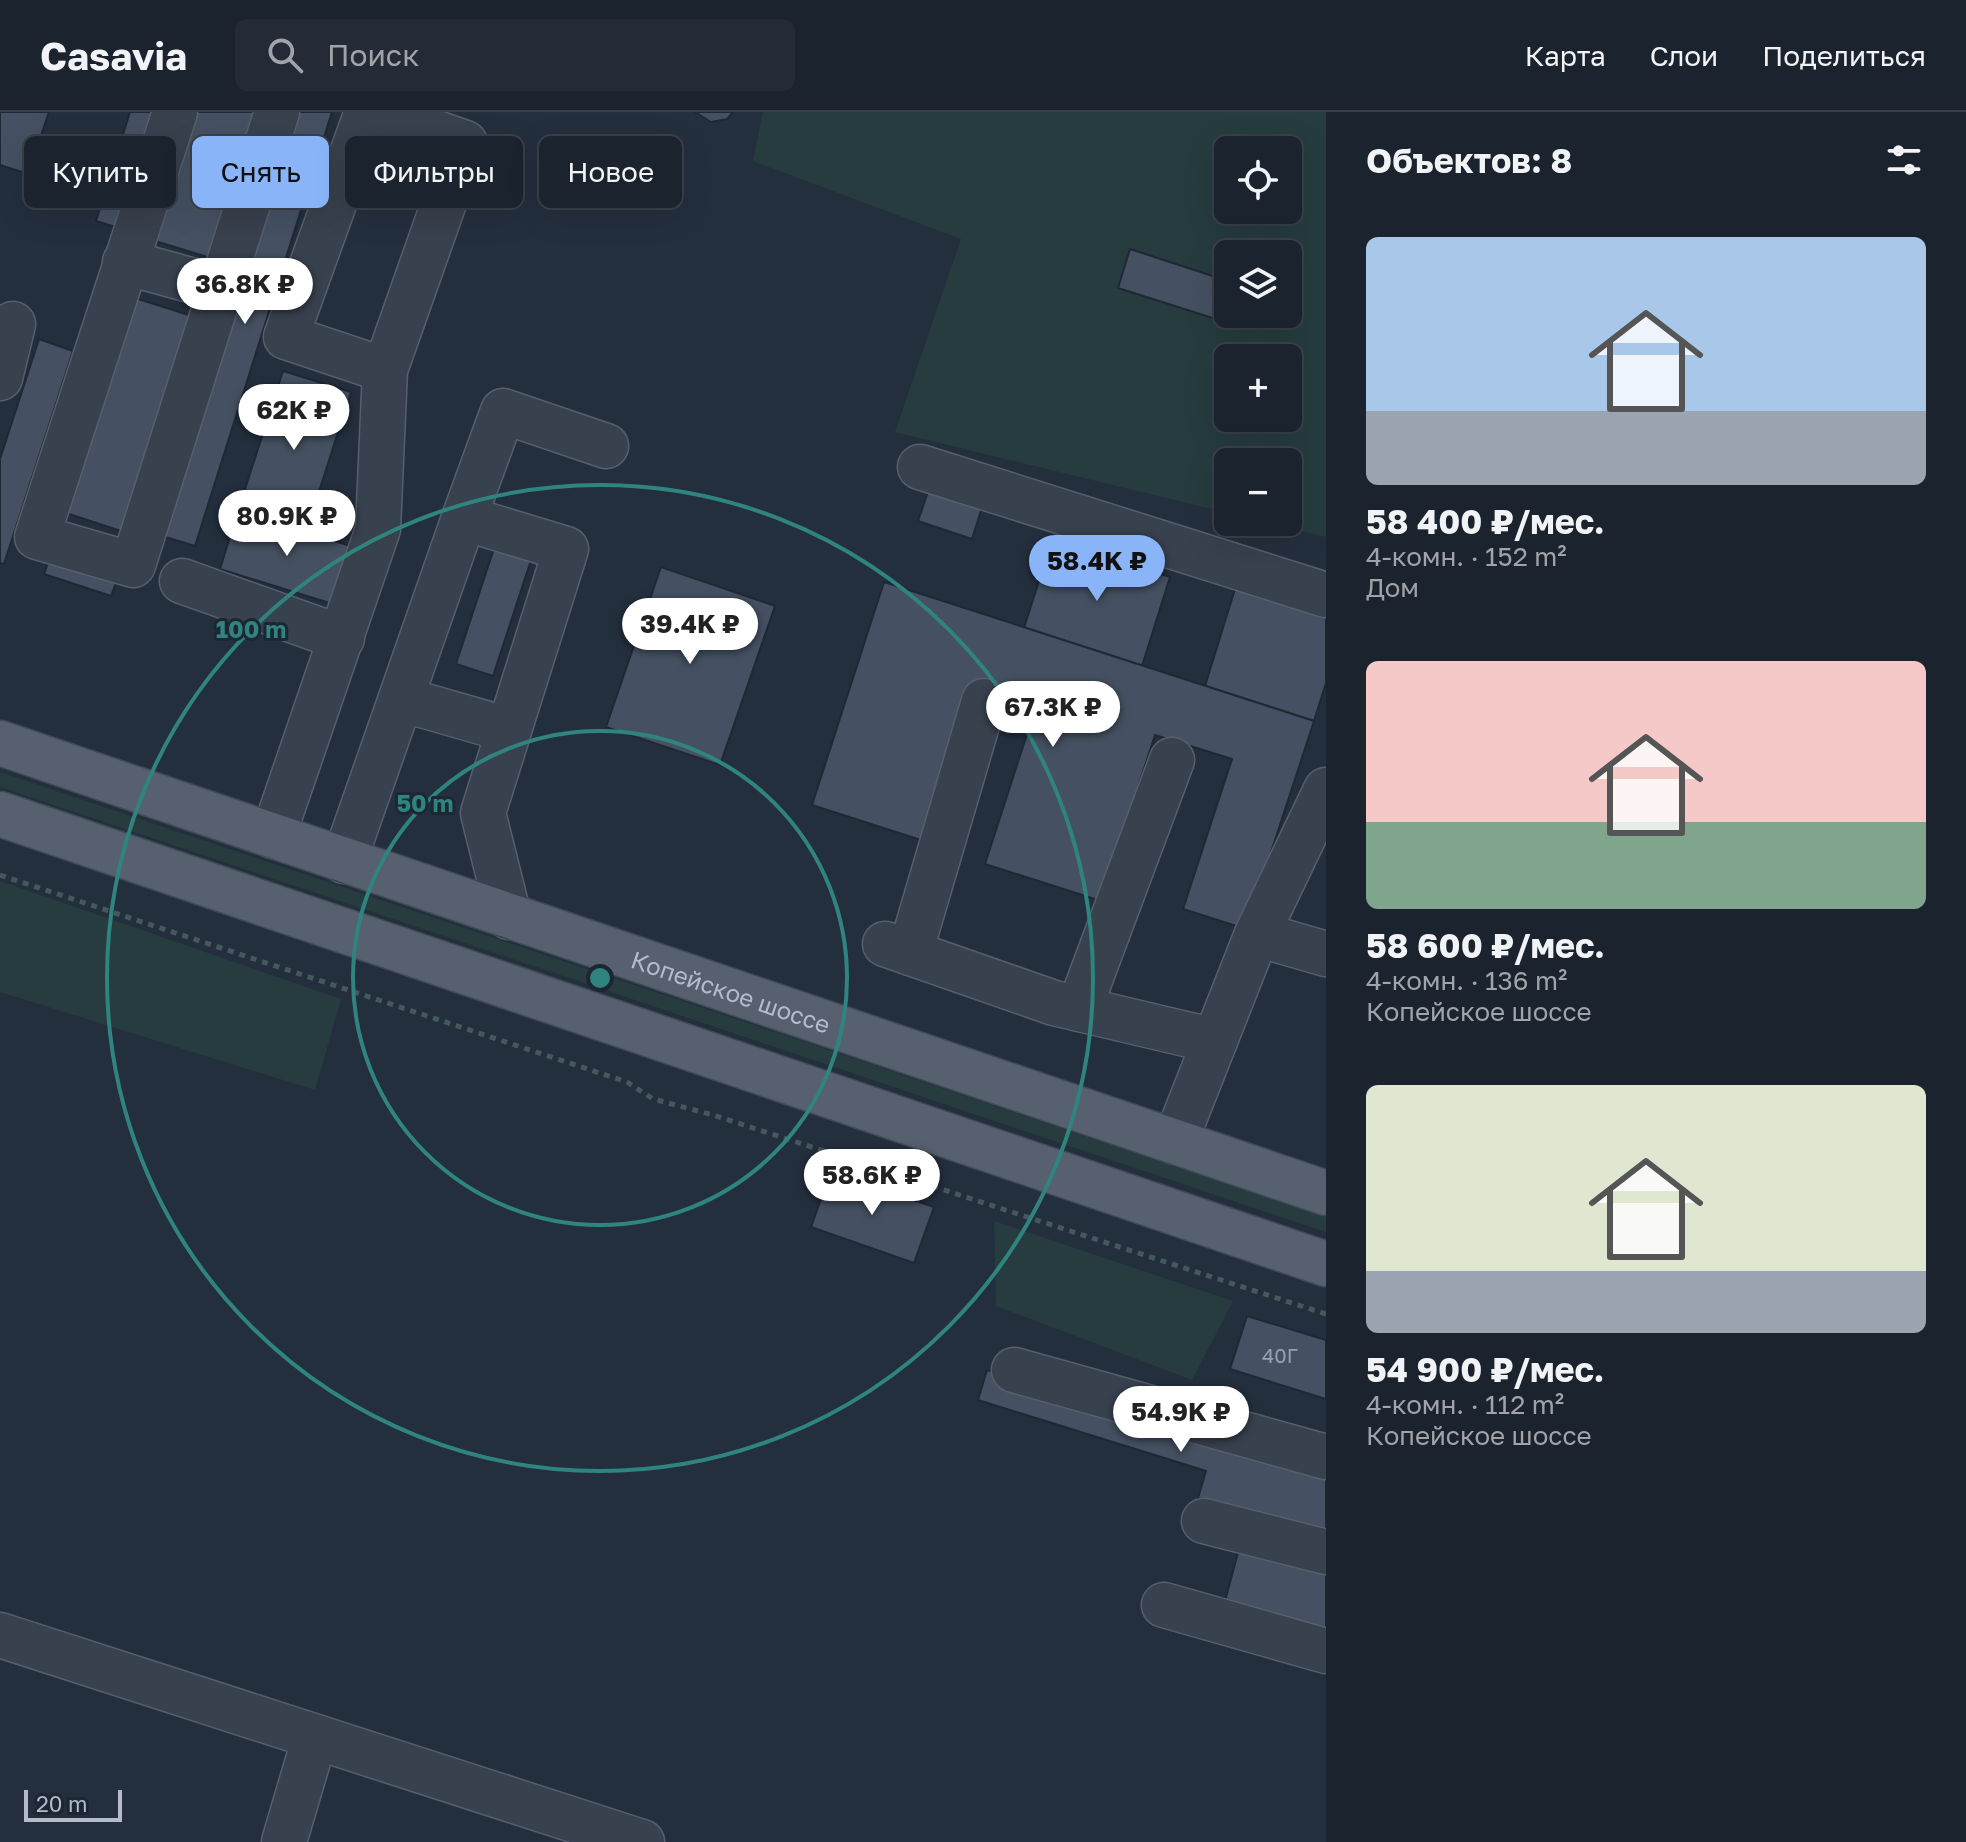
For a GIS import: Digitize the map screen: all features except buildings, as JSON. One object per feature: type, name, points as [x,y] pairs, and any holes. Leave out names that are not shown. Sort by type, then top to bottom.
[{"type":"main road","name":"Копейское шоссе","points":[[0,743],[1326,1193]]},
{"type":"main road","points":[[0,814],[1326,1264]]},
{"type":"lane","points":[[175,112],[37,537],[133,565],[277,112]]},
{"type":"lane","points":[[367,112],[286,337],[385,370]]},
{"type":"lane","points":[[273,836],[378,529],[385,370],[465,143],[377,112]]},
{"type":"lane","points":[[125,262],[219,288]]},
{"type":"lane","points":[[0,378],[13,324]]},
{"type":"lane","points":[[344,861],[503,411],[606,446]]},
{"type":"lane","points":[[920,467],[1326,595]]},
{"type":"lane","points":[[464,518],[566,549],[483,813],[509,917]]},
{"type":"lane","points":[[182,581],[342,638]]},
{"type":"lane","points":[[401,699],[509,730]]},
{"type":"lane","points":[[984,701],[897,948],[1054,1003],[1215,1041]]},
{"type":"lane","points":[[1079,1009],[1172,760]]},
{"type":"lane","points":[[1175,1142],[1257,934],[1326,790]]},
{"type":"lane","points":[[1257,934],[1326,954]]},
{"type":"lane","points":[[1014,1370],[1326,1457]]},
{"type":"lane","points":[[1204,1521],[1326,1552]]},
{"type":"lane","points":[[1164,1605],[1326,1651]]},
{"type":"lane","points":[[0,1635],[642,1842]]},
{"type":"lane","points":[[284,1842],[315,1737]]},
{"type":"path","points":[[0,875],[627,1082],[653,1099],[713,1115],[1326,1314]]},
{"type":"green space","points":[[763,112],[1326,112],[1326,537],[1302,531],[1302,448],[1214,448],[1214,510],[895,432],[961,239],[753,161]]},
{"type":"green space","points":[[0,772],[1326,1217],[1326,1232],[0,787]]},
{"type":"green space","points":[[0,881],[341,999],[315,1090],[0,992]]},
{"type":"green space","points":[[994,1221],[1233,1301],[1192,1380],[996,1306]]}]
